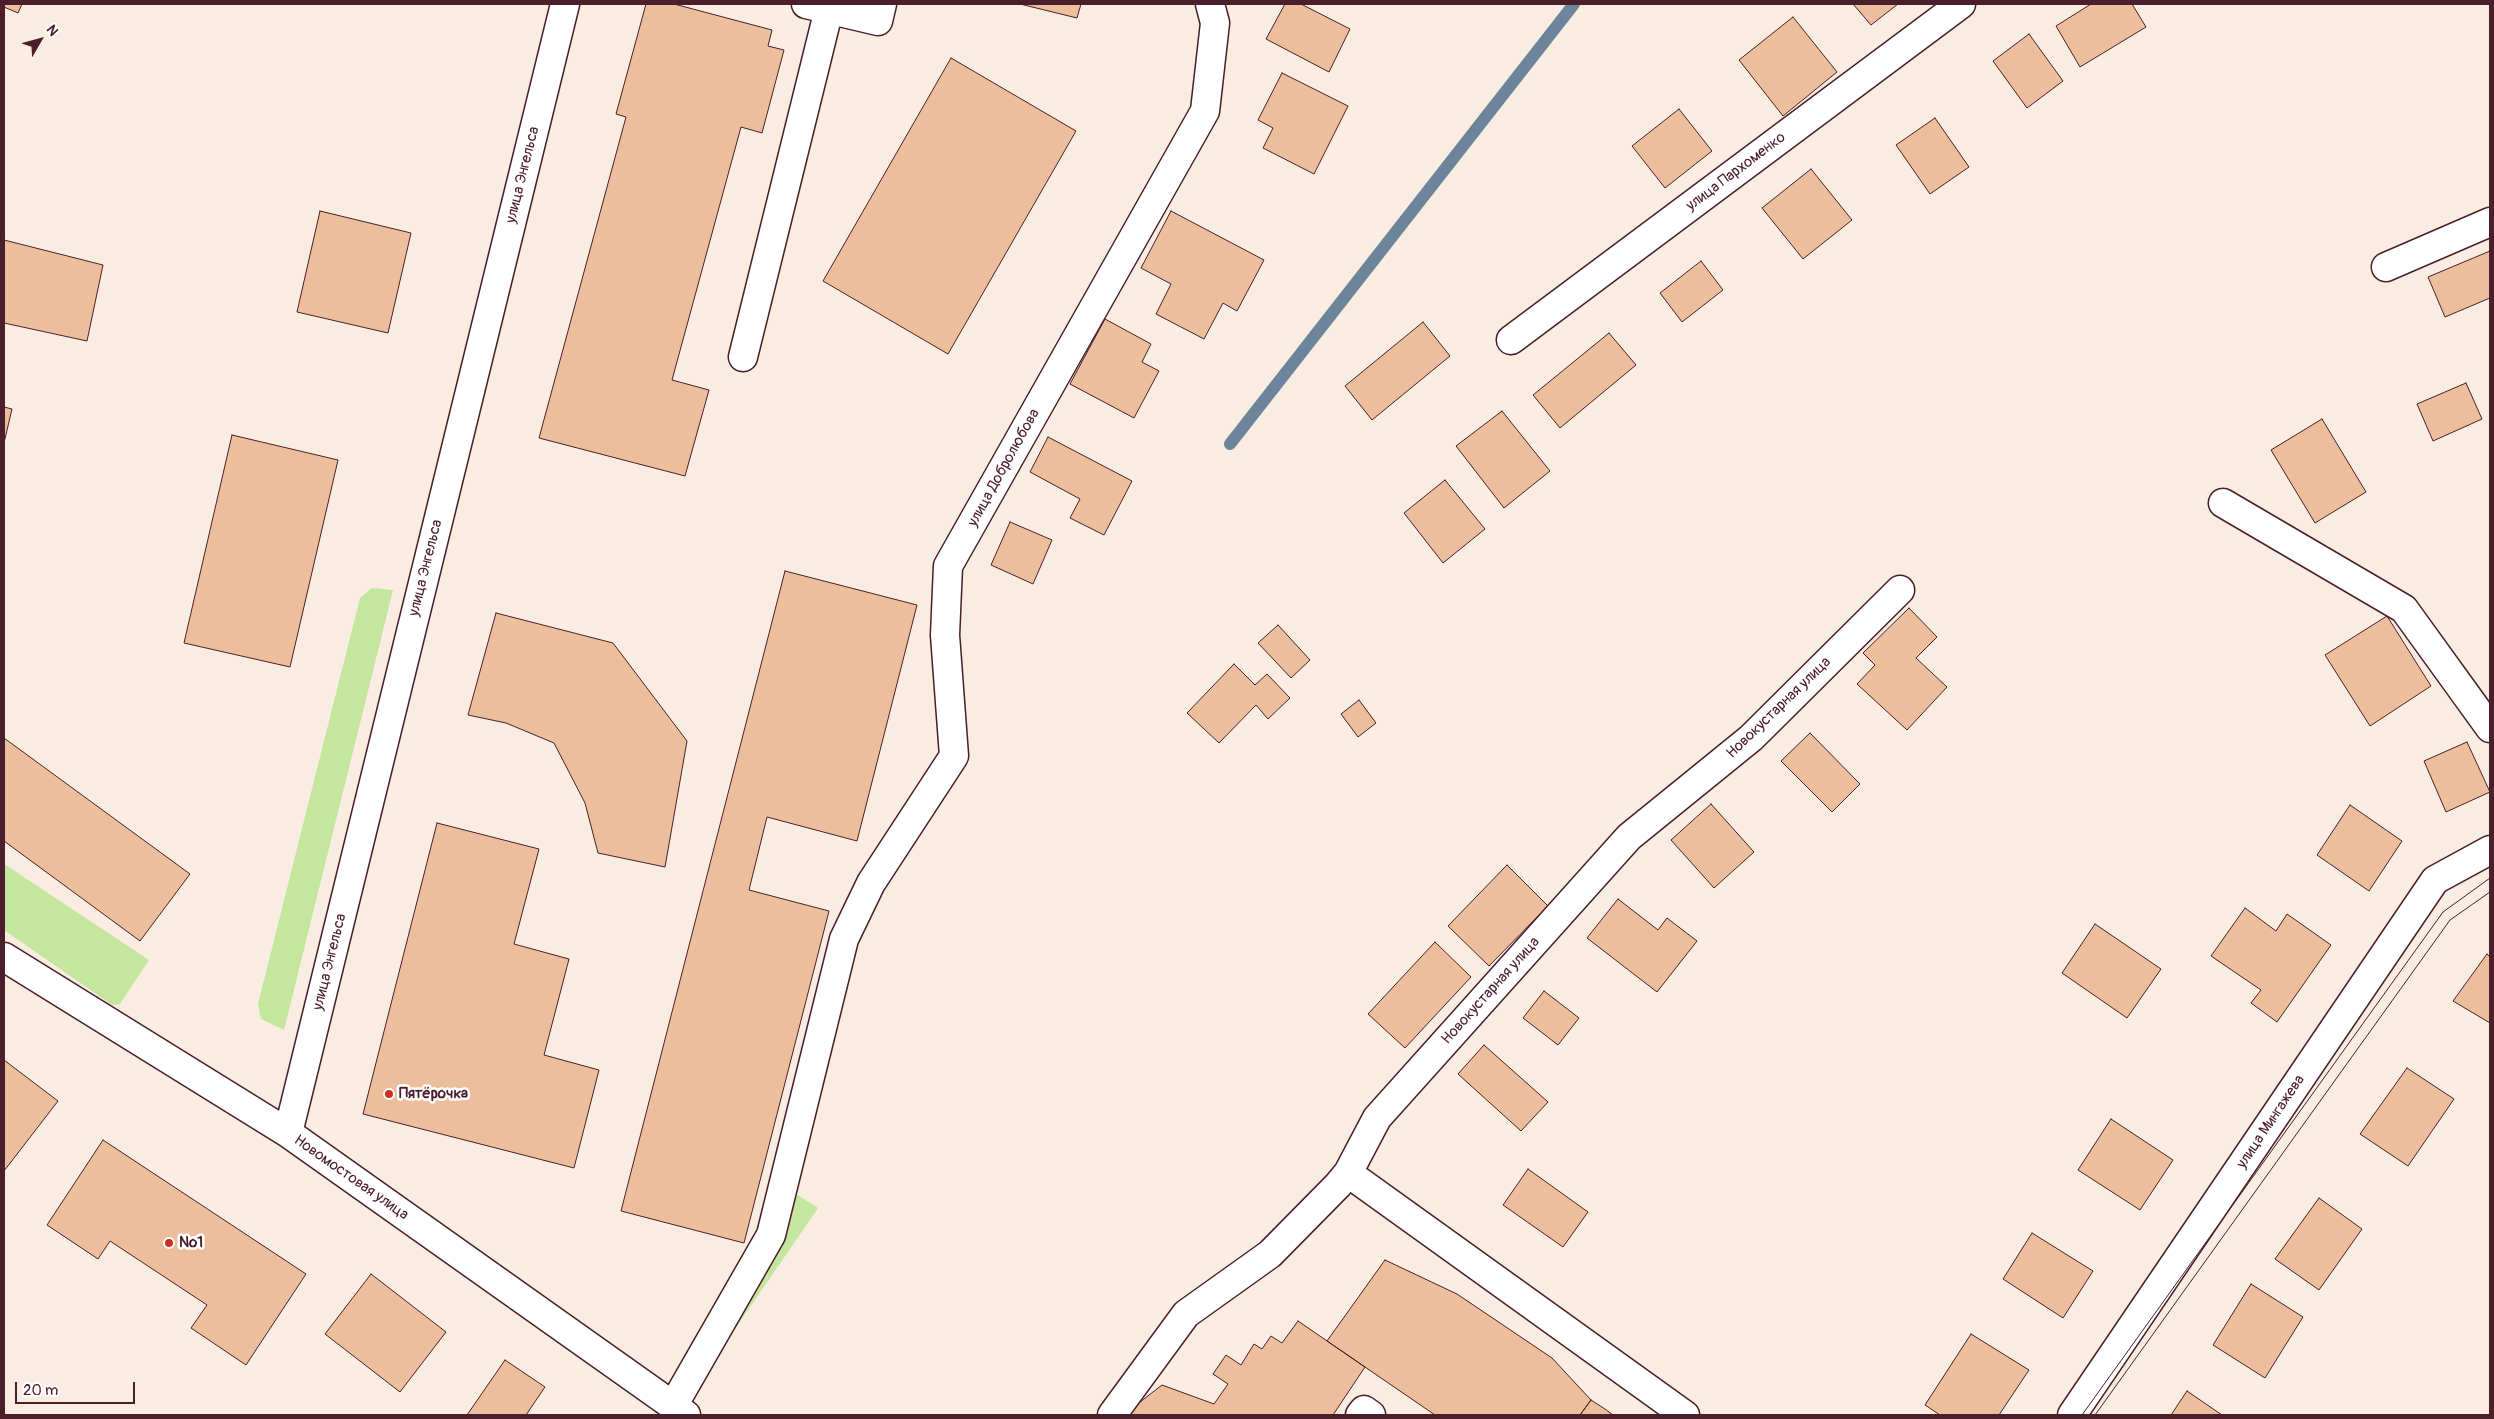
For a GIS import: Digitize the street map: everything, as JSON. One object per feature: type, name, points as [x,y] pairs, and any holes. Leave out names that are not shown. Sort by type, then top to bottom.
[{"type":"street","name":"улица Энгельса","points":[[288,1133],[565,4]]},
{"type":"street","points":[[742,357],[818,7],[878,21],[882,4]]},
{"type":"street","name":"улица Добролюбова","points":[[680,1411],[771,1235],[844,939],[871,883],[954,756],[946,636],[948,566],[1205,111],[1214,23],[1210,4]]},
{"type":"street","name":"улица Пархоменко","points":[[1511,340],[1961,4]]},
{"type":"street","points":[[2386,266],[2490,222]]},
{"type":"street","points":[[2223,503],[2404,609],[2490,728]]},
{"type":"street","name":"Новокустарная улица","points":[[1112,1415],[1186,1314],[1270,1254],[1348,1173],[1377,1118],[1629,837],[1751,738],[1900,590]]},
{"type":"street","name":"улица Мингажева","points":[[2072,1415],[2435,880],[2490,850]]},
{"type":"street","name":"Новомостовая улица","points":[[4,957],[288,1133],[680,1411]]},
{"type":"street","points":[[1348,1173],[1685,1415]]},
{"type":"street","points":[[1360,1415],[1364,1410],[1371,1415]]},
{"type":"green space","points":[[372,588],[393,590],[284,1030],[261,1019],[258,1004],[360,598]]},
{"type":"green space","points":[[4,864],[149,960],[120,1004],[112,1005],[4,930]]},
{"type":"green space","points":[[793,1192],[818,1208],[733,1332],[735,1314]]},
{"type":"building","points":[[4,4],[22,4],[18,13],[4,7]]},
{"type":"building","points":[[646,4],[674,4],[772,30],[768,46],[784,50],[762,133],[741,127],[672,380],[709,390],[685,476],[539,438],[626,117],[616,114]]},
{"type":"building","points":[[1020,4],[1081,4],[1077,18]]},
{"type":"building","points":[[1285,4],[1301,4],[1350,29],[1329,72],[1266,39]]},
{"type":"building","points":[[1853,4],[1898,4],[1871,25]]},
{"type":"building","points":[[2091,4],[2132,4],[2146,27],[2080,67],[2056,26]]},
{"type":"building","points":[[1793,17],[1837,72],[1783,116],[1739,60]]},
{"type":"building","points":[[2029,34],[2063,81],[2027,108],[1993,61]]},
{"type":"building","points":[[951,58],[1076,131],[948,354],[823,281]]},
{"type":"building","points":[[1282,73],[1348,106],[1314,174],[1263,148],[1273,128],[1258,120]]},
{"type":"building","points":[[1679,109],[1712,151],[1665,188],[1632,146]]},
{"type":"building","points":[[1935,118],[1969,167],[1930,194],[1896,145]]},
{"type":"building","points":[[1811,169],[1852,220],[1803,259],[1762,208]]},
{"type":"building","points":[[320,211],[411,233],[388,333],[297,312]]},
{"type":"building","points":[[1171,211],[1264,260],[1237,311],[1223,303],[1204,339],[1156,314],[1171,284],[1141,268]]},
{"type":"building","points":[[4,240],[103,265],[87,341],[4,323]]},
{"type":"building","points":[[2490,251],[2490,298],[2445,317],[2428,277]]},
{"type":"building","points":[[1701,261],[1723,290],[1682,322],[1660,293]]},
{"type":"building","points":[[1105,319],[1151,344],[1142,362],[1159,371],[1134,418],[1070,384]]},
{"type":"building","points":[[1423,322],[1450,356],[1372,420],[1345,386]]},
{"type":"building","points":[[1609,333],[1636,365],[1560,428],[1533,395]]},
{"type":"building","points":[[2466,383],[2482,419],[2433,441],[2417,404]]},
{"type":"building","points":[[4,407],[12,409],[4,443]]},
{"type":"building","points":[[1502,411],[1550,471],[1504,508],[1456,446]]},
{"type":"building","points":[[2322,419],[2366,492],[2315,523],[2271,450]]},
{"type":"building","points":[[232,435],[338,460],[290,667],[184,643]]},
{"type":"building","points":[[1048,437],[1132,481],[1104,535],[1070,518],[1080,499],[1030,472]]},
{"type":"building","points":[[1445,480],[1485,529],[1443,563],[1404,513]]},
{"type":"building","points":[[1010,522],[1052,540],[1033,584],[991,565]]},
{"type":"building","points":[[785,571],[917,605],[857,841],[767,817],[749,890],[829,911],[744,1243],[621,1211]]},
{"type":"building","points":[[1909,608],[1937,637],[1916,658],[1947,687],[1907,730],[1857,684],[1875,665],[1863,653]]},
{"type":"building","points":[[496,613],[613,643],[687,741],[665,867],[598,853],[585,803],[554,743],[506,723],[468,715]]},
{"type":"building","points":[[2387,616],[2431,686],[2370,726],[2325,655]]},
{"type":"building","points":[[1278,625],[1310,660],[1291,678],[1258,643]]},
{"type":"building","points":[[1234,664],[1255,685],[1267,674],[1290,698],[1268,719],[1256,705],[1219,743],[1187,713]]},
{"type":"building","points":[[1359,700],[1376,723],[1358,737],[1341,714]]},
{"type":"building","points":[[1810,733],[1860,784],[1832,812],[1781,761]]},
{"type":"building","points":[[4,738],[190,874],[140,941],[4,841]]},
{"type":"building","points":[[2467,742],[2490,792],[2446,812],[2424,761]]},
{"type":"building","points":[[1711,804],[1754,852],[1714,888],[1671,840]]},
{"type":"building","points":[[2350,805],[2402,841],[2369,891],[2317,855]]},
{"type":"building","points":[[437,823],[539,849],[514,944],[569,959],[544,1055],[599,1070],[574,1168],[363,1114]]},
{"type":"building","points":[[1507,865],[1548,906],[1489,966],[1448,926]]},
{"type":"building","points":[[1618,899],[1658,930],[1667,918],[1697,941],[1657,992],[1587,938]]},
{"type":"building","points":[[2245,908],[2276,931],[2287,914],[2331,945],[2277,1022],[2251,1003],[2261,990],[2211,956]]},
{"type":"building","points":[[2095,924],[2161,969],[2127,1018],[2062,973]]},
{"type":"building","points":[[1435,942],[1471,977],[1405,1048],[1368,1014]]},
{"type":"building","points":[[2487,954],[2490,957],[2490,1023],[2453,1001]]},
{"type":"building","points":[[1544,991],[1579,1018],[1558,1045],[1523,1018]]},
{"type":"building","points":[[1484,1045],[1548,1102],[1521,1131],[1458,1074]]},
{"type":"building","points":[[4,1060],[58,1101],[4,1171]]},
{"type":"building","points":[[2407,1068],[2454,1099],[2408,1166],[2360,1134]]},
{"type":"building","points":[[2111,1119],[2173,1160],[2140,1210],[2078,1170]]},
{"type":"building","points":[[103,1140],[306,1274],[246,1365],[191,1328],[207,1305],[110,1241],[98,1259],[47,1225]]},
{"type":"building","points":[[1528,1169],[1588,1212],[1563,1247],[1503,1205]]},
{"type":"building","points":[[2319,1198],[2362,1229],[2319,1290],[2275,1259]]},
{"type":"building","points":[[2032,1233],[2093,1271],[2063,1318],[2003,1279]]},
{"type":"building","points":[[1385,1260],[1457,1294],[1552,1358],[1591,1400],[1580,1415],[1435,1415],[1327,1341]]},
{"type":"building","points":[[371,1274],[446,1332],[400,1392],[325,1334]]},
{"type":"building","points":[[2251,1284],[2303,1317],[2265,1378],[2213,1345]]},
{"type":"building","points":[[1298,1321],[1365,1367],[1333,1415],[1130,1415],[1131,1409],[1162,1385],[1214,1404],[1228,1384],[1213,1374],[1226,1355],[1241,1365],[1254,1344],[1262,1349],[1271,1336],[1282,1343]]},
{"type":"building","points":[[1971,1334],[2029,1370],[1999,1415],[1940,1415],[1925,1405]]},
{"type":"building","points":[[505,1360],[545,1387],[526,1415],[467,1415]]},
{"type":"building","points":[[2187,1391],[2222,1415],[2171,1415]]},
{"type":"building","points":[[1591,1400],[1605,1409],[1613,1415],[1580,1415]]},
{"type":"waterway","points":[[1230,444],[1574,4]]},
{"type":"tram line","points":[[2082,1415],[2443,912],[2490,878]]},
{"type":"tram line","points":[[2095,1415],[2450,920],[2490,892]]},
{"type":"place","name":"Пятёрочка","points":[[389,1094]]},
{"type":"place","name":"№1","points":[[169,1243]]}]
